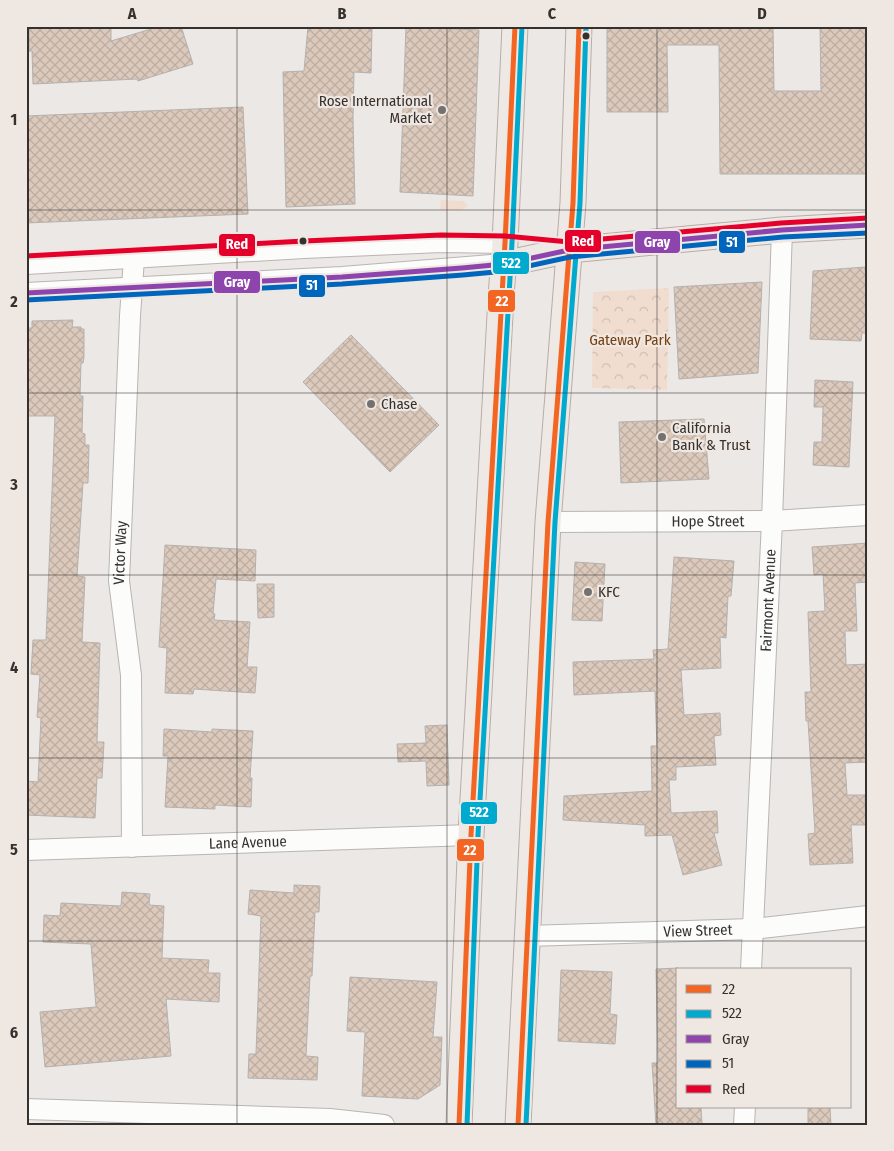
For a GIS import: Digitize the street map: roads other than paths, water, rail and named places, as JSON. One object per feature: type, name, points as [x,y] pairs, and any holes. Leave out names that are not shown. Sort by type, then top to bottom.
[{"type":"main road","points":[[459,1125],[471,834],[504,254],[514,26]]},
{"type":"main road","points":[[518,1125],[548,522],[569,250],[580,26]]},
{"type":"main road","points":[[504,254],[569,250],[782,230],[868,225]]},
{"type":"street","name":"Fairmont Avenue","points":[[751,968],[772,521],[782,230]]},
{"type":"street","points":[[26,264],[457,242],[504,254]]},
{"type":"street","points":[[26,293],[342,277],[504,254]]},
{"type":"street","name":"Victor Way","points":[[132,847],[131,674],[119,581],[134,258]]},
{"type":"street","name":"Hope Street","points":[[548,522],[772,521],[868,515]]},
{"type":"street","name":"Lane Avenue","points":[[26,850],[471,834]]},
{"type":"street","name":"View Street","points":[[527,936],[753,929],[868,916]]},
{"type":"street","points":[[744,1125],[745,1108]]},
{"type":"street","points":[[26,1109],[330,1119],[384,1125]]},
{"type":"place","name":"Rose International Market","points":[[442,110]]},
{"type":"place","name":"Chase","points":[[371,404]]},
{"type":"place","name":"California Bank & Trust","points":[[662,437]]},
{"type":"place","name":"KFC","points":[[588,592]]},
{"type":"park label","name":"Gateway Park","points":[[630,340]]}]
